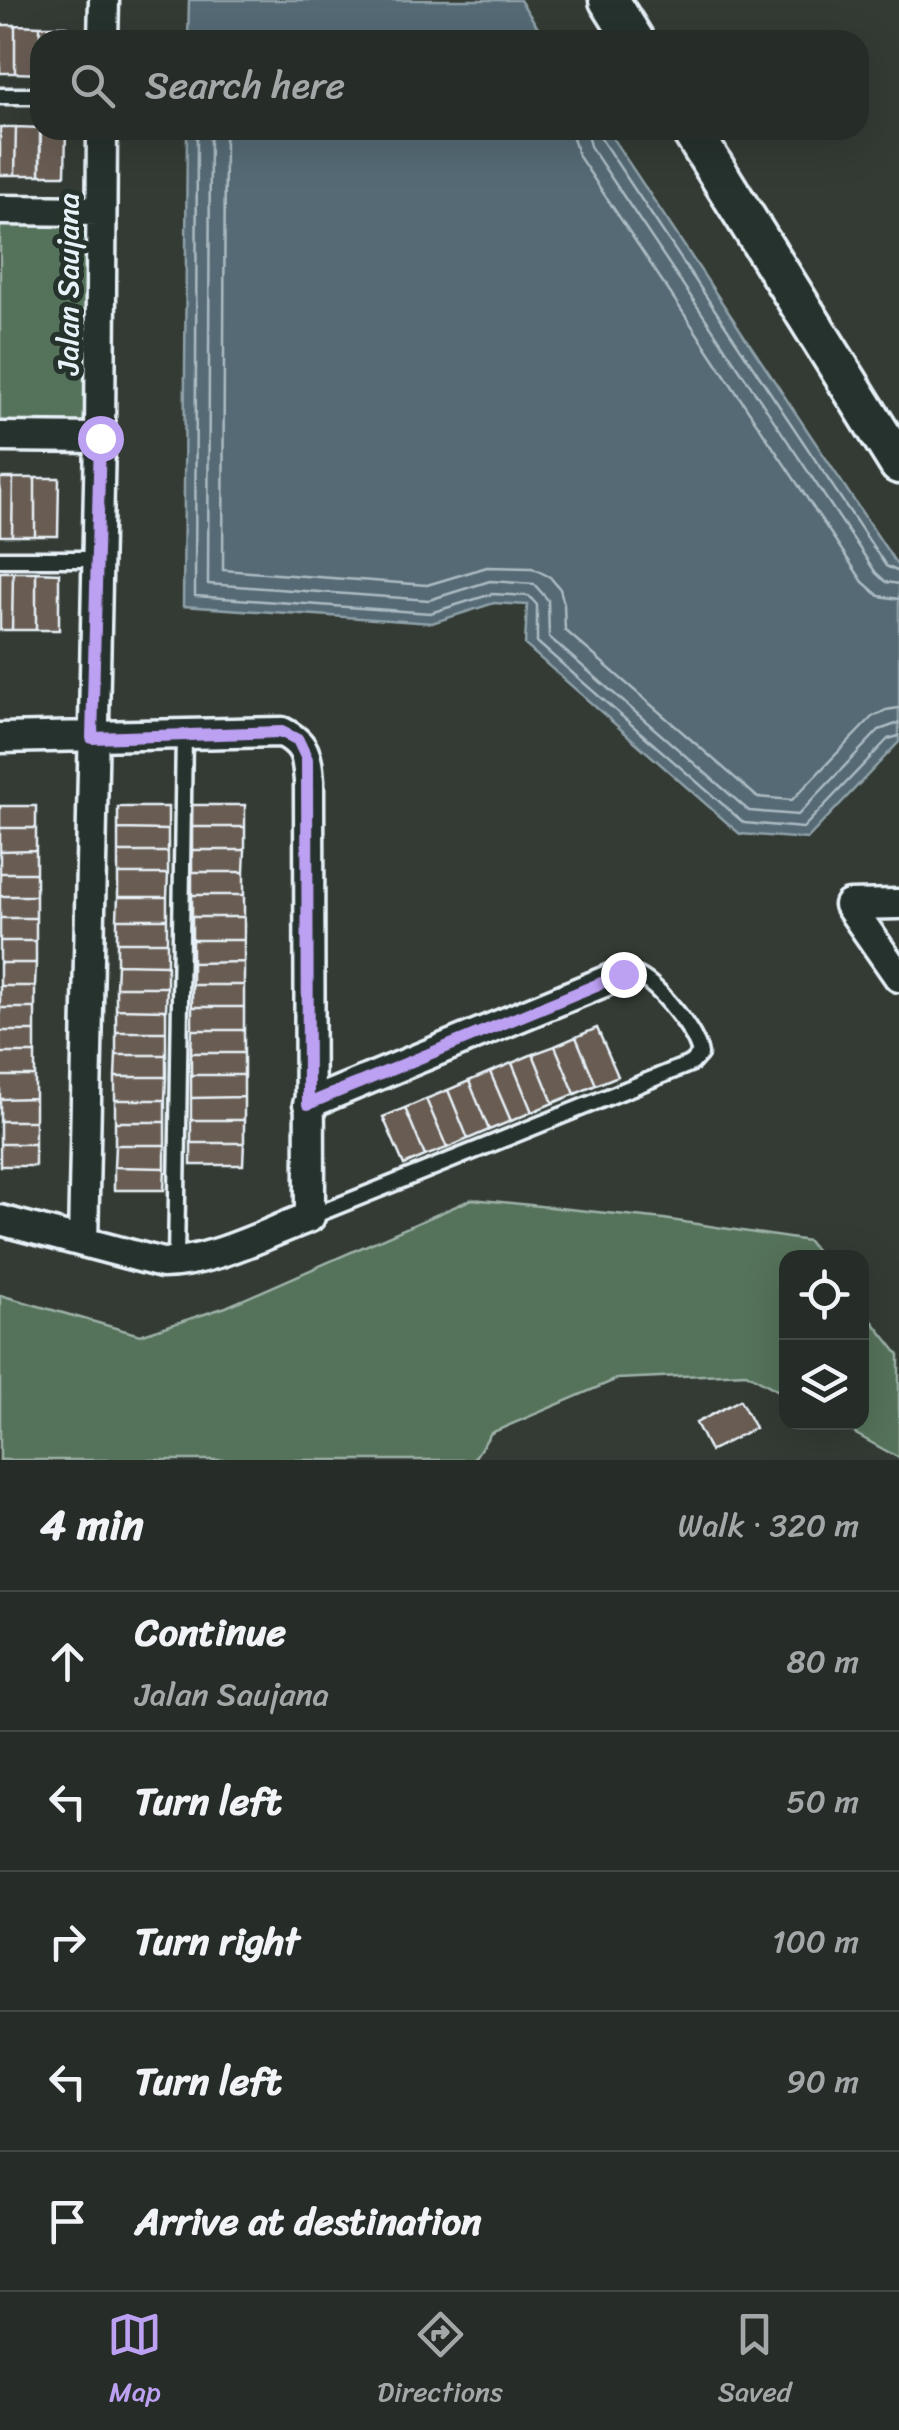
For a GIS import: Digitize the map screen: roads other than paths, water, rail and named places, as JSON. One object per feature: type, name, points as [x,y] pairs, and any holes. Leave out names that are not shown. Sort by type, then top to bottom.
[{"type":"street","points":[[104,0],[104,30]]},
{"type":"street","points":[[610,0],[628,30]]},
{"type":"street","name":"Jalan Saujana","points":[[83,1242],[100,438],[102,140]]},
{"type":"street","points":[[696,140],[899,464]]},
{"type":"street","points":[[0,210],[100,211]]},
{"type":"street","points":[[0,437],[100,438]]},
{"type":"street","points":[[0,738],[282,732],[298,740],[307,759],[310,1217],[176,1263],[162,1263],[0,1220]]},
{"type":"street","points":[[899,904],[849,905],[899,977]]},
{"type":"street","points":[[308,1104],[623,974]]},
{"type":"lane","points":[[0,96],[30,96]]},
{"type":"lane","points":[[0,559],[96,559]]},
{"type":"lane","points":[[176,1263],[184,735]]},
{"type":"lane","points":[[310,1217],[692,1063],[700,1054],[698,1043],[666,998],[638,976],[623,974]]},
{"type":"water","points":[[189,0],[520,0],[540,30],[188,30]]},
{"type":"water","points":[[187,140],[614,140],[899,568],[899,742],[807,839],[740,834],[525,645],[527,605],[494,603],[432,623],[183,606]]}]
